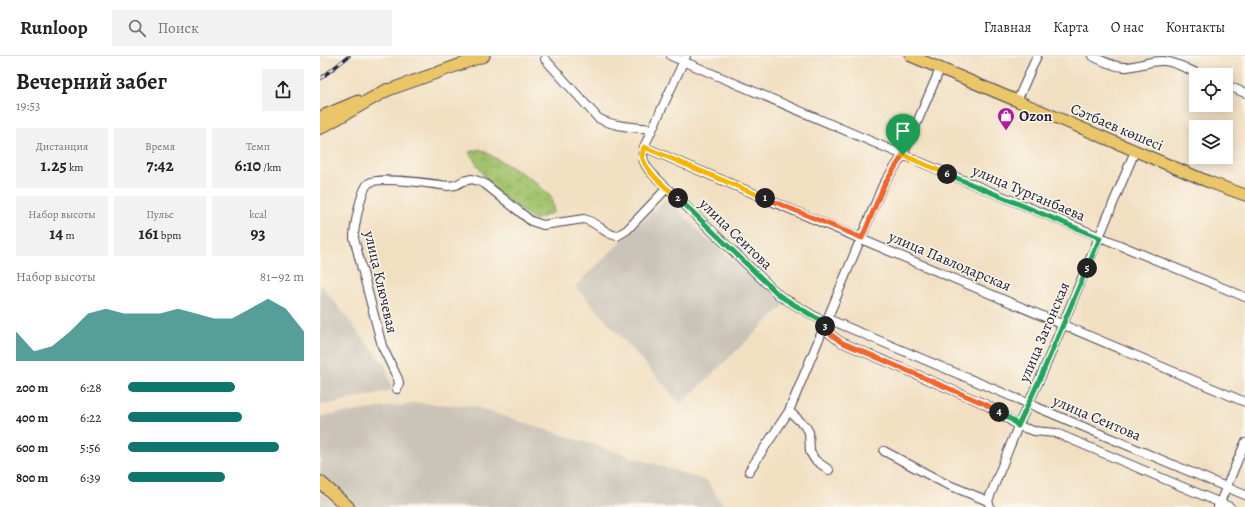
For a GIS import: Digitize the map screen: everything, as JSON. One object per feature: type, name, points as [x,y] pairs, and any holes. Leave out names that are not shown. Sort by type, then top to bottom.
[{"type":"highway","points":[[320,128],[387,90]]},
{"type":"highway","points":[[320,482],[348,507]]},
{"type":"main road","points":[[320,117],[387,90],[484,56]]},
{"type":"main road","name":"Сәтбаев көшесі","points":[[911,56],[928,59],[940,69],[1245,196]]},
{"type":"street","name":"улица Турганбаева","points":[[671,56],[685,59],[903,155],[1245,297]]},
{"type":"street","points":[[1017,101],[1037,56]]},
{"type":"street","points":[[1092,56],[1124,67],[1155,61],[1165,61],[1189,70]]},
{"type":"street","points":[[545,59],[598,118],[612,124],[652,129]]},
{"type":"street","name":"улица Сеитова","points":[[685,59],[644,147],[642,159],[646,166],[667,188],[780,296],[826,324],[1028,404],[1245,495]]},
{"type":"street","points":[[749,471],[789,411],[884,185],[903,155],[940,69]]},
{"type":"street","points":[[1233,88],[1245,93]]},
{"type":"street","name":"улица Павлодарская","points":[[644,147],[862,238],[1245,402]]},
{"type":"street","name":"улица Затонская","points":[[989,504],[1018,426],[1064,324],[1135,151]]},
{"type":"street","name":"улица Ключевая","points":[[397,389],[399,383],[398,379],[382,346],[354,238],[354,227],[364,188],[369,182],[381,179],[448,186],[456,185],[463,181],[472,179],[478,180],[537,224],[543,225],[584,219],[590,220],[610,235],[617,236],[627,230],[667,188]]},
{"type":"street","name":"улица Сеитова","points":[[826,324],[841,342],[985,404],[1003,414],[1018,426],[1034,431],[1056,433],[1219,505],[1230,507]]},
{"type":"street","points":[[789,411],[806,427],[809,432],[810,452],[815,460],[829,470]]},
{"type":"street","points":[[1219,505],[1245,443]]},
{"type":"street","points":[[884,451],[944,483],[989,504]]},
{"type":"shaded area","points":[[667,198],[702,235],[786,303],[681,404],[575,286]]},
{"type":"shaded area","points":[[320,284],[386,367],[392,390],[320,406]]},
{"type":"shaded area","points":[[417,403],[472,406],[707,481],[724,507],[356,507],[320,476],[320,416]]},
{"type":"shaded area","points":[[320,491],[339,507],[320,507]]},
{"type":"green space","points":[[480,149],[534,181],[551,197],[554,212],[534,220],[493,189],[469,152]]},
{"type":"railway","points":[[320,79],[349,56]]},
{"type":"place","name":"Ozon","points":[[1006,131]]},
{"type":"route","points":[[644,147],[862,238],[884,185],[903,155],[1100,238],[1064,324],[1018,426],[1003,414],[985,404],[841,342],[824,329],[826,324],[780,296],[652,173],[642,159],[644,147]]}]
